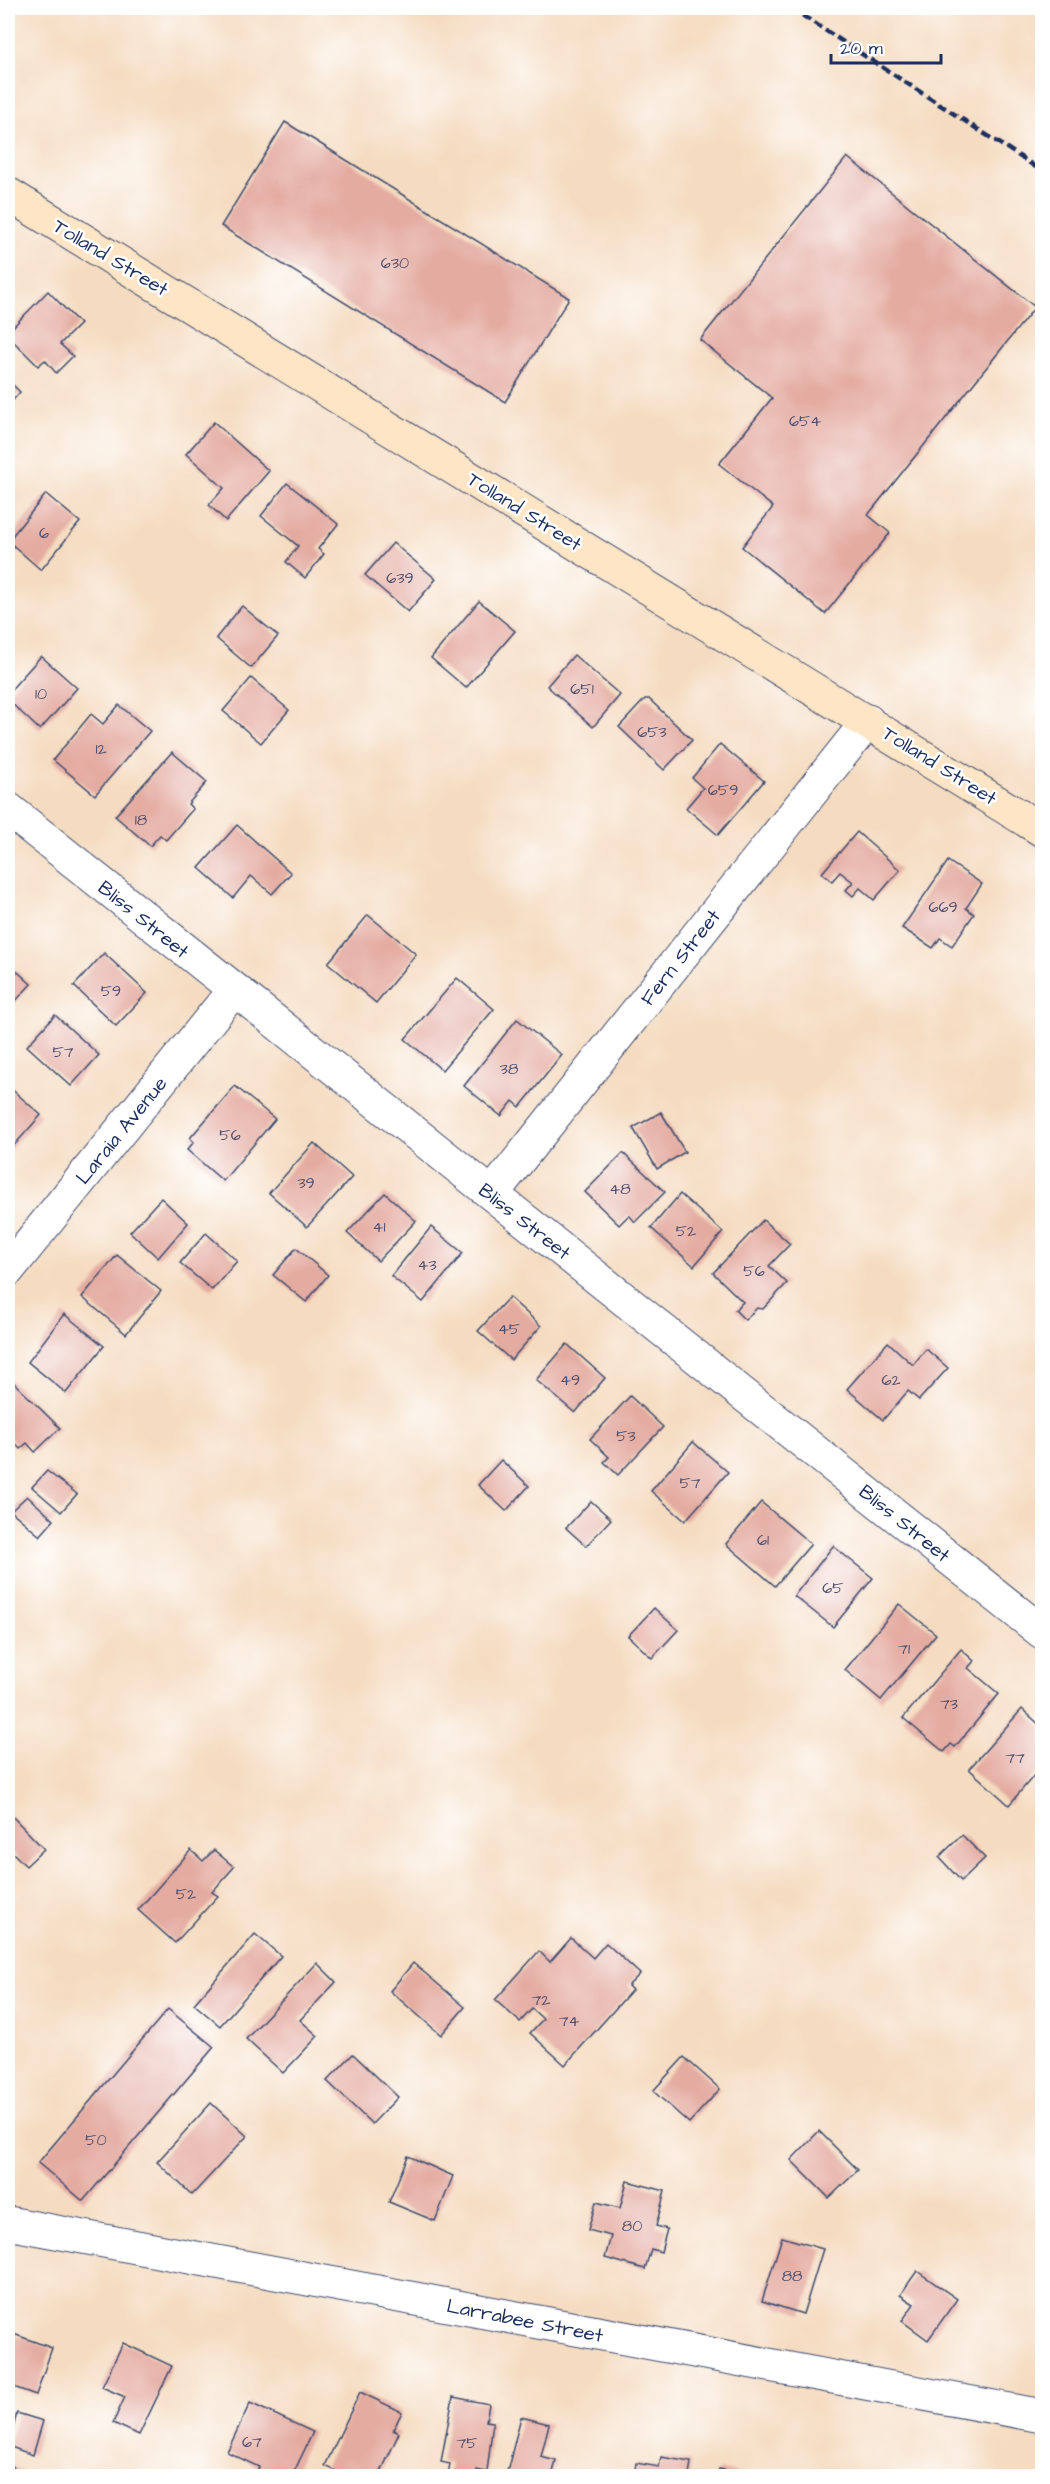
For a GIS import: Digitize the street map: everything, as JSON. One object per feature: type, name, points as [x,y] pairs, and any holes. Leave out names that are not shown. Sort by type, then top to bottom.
[{"type":"main road","name":"Tolland Street","points":[[12,204],[868,721],[1042,830]]},
{"type":"street","name":"Fern Street","points":[[492,1194],[868,721]]},
{"type":"street","name":"Bliss Street","points":[[8,809],[1042,1632]]},
{"type":"street","name":"Laraia Avenue","points":[[8,1270],[234,990]]},
{"type":"street","name":"Larrabee Street","points":[[8,2223],[1042,2416]]},
{"type":"building","points":[[285,122],[569,298],[505,402],[221,226]]},
{"type":"building","points":[[847,157],[1035,307],[868,515],[890,533],[825,614],[742,547],[773,507],[719,464],[772,398],[700,340]]},
{"type":"building","points":[[48,291],[80,324],[60,344],[73,356],[56,373],[45,360],[38,366],[8,336],[8,332]]},
{"type":"building","points":[[8,380],[20,392],[8,406]]},
{"type":"building","points":[[214,422],[269,471],[226,521],[209,505],[224,488],[186,454]]},
{"type":"building","points":[[287,483],[338,524],[318,549],[324,554],[305,578],[286,562],[298,546],[261,516]]},
{"type":"building","points":[[46,494],[80,522],[41,570],[8,541]]},
{"type":"building","points":[[393,543],[436,579],[408,612],[365,575]]},
{"type":"building","points":[[479,601],[515,631],[466,688],[431,658]]},
{"type":"building","points":[[242,606],[278,636],[251,668],[216,638]]},
{"type":"building","points":[[574,655],[620,695],[593,727],[547,686]]},
{"type":"building","points":[[41,656],[77,688],[40,730],[8,700],[8,693]]},
{"type":"building","points":[[251,678],[289,710],[261,743],[223,711]]},
{"type":"building","points":[[645,699],[649,699],[692,740],[664,770],[619,727]]},
{"type":"building","points":[[119,705],[150,731],[95,795],[53,760],[91,714],[103,724]]},
{"type":"building","points":[[720,744],[764,781],[718,835],[686,808],[703,788],[692,778]]},
{"type":"building","points":[[172,752],[207,782],[188,804],[193,809],[166,840],[160,835],[150,846],[115,816]]},
{"type":"building","points":[[237,825],[291,873],[272,894],[251,876],[233,898],[199,868]]},
{"type":"building","points":[[857,832],[900,870],[874,900],[860,888],[853,896],[846,890],[853,882],[840,872],[832,881],[822,873]]},
{"type":"building","points":[[948,861],[982,884],[966,908],[974,914],[952,946],[940,938],[933,948],[902,928]]},
{"type":"building","points":[[368,915],[416,954],[376,1003],[328,963]]},
{"type":"building","points":[[104,953],[147,993],[116,1026],[74,986]]},
{"type":"building","points":[[8,963],[31,984],[13,1004],[8,999]]},
{"type":"building","points":[[457,978],[494,1009],[442,1070],[405,1039]]},
{"type":"building","points":[[55,1015],[99,1055],[71,1086],[27,1046]]},
{"type":"building","points":[[517,1019],[562,1055],[520,1107],[513,1101],[501,1116],[464,1086]]},
{"type":"building","points":[[8,1086],[41,1115],[10,1150],[8,1148]]},
{"type":"building","points":[[235,1086],[275,1119],[223,1181],[187,1150],[194,1142],[190,1138]]},
{"type":"building","points":[[661,1112],[685,1152],[657,1169],[633,1128]]},
{"type":"building","points":[[314,1143],[352,1177],[307,1227],[269,1193]]},
{"type":"building","points":[[623,1153],[665,1192],[635,1222],[629,1215],[619,1225],[585,1192]]},
{"type":"building","points":[[385,1193],[416,1221],[378,1261],[347,1233]]},
{"type":"building","points":[[680,1194],[723,1232],[694,1266],[651,1228]]},
{"type":"building","points":[[161,1198],[188,1223],[158,1258],[130,1232]]},
{"type":"building","points":[[763,1220],[790,1244],[769,1266],[787,1283],[763,1309],[757,1308],[745,1320],[735,1310],[743,1302],[713,1273]]},
{"type":"building","points":[[431,1227],[463,1253],[423,1302],[391,1276]]},
{"type":"building","points":[[206,1233],[237,1261],[212,1290],[180,1263]]},
{"type":"building","points":[[296,1248],[328,1275],[306,1302],[273,1275]]},
{"type":"building","points":[[117,1255],[161,1291],[126,1334],[82,1297]]},
{"type":"building","points":[[509,1297],[541,1326],[511,1360],[478,1331]]},
{"type":"building","points":[[64,1314],[104,1346],[66,1393],[28,1362]]},
{"type":"building","points":[[888,1342],[913,1365],[926,1349],[948,1368],[919,1400],[908,1391],[883,1420],[847,1389]]},
{"type":"building","points":[[567,1344],[605,1378],[575,1413],[536,1380]]},
{"type":"building","points":[[11,1380],[60,1428],[35,1452],[27,1443],[20,1449],[8,1436],[8,1384]]},
{"type":"building","points":[[630,1396],[663,1427],[618,1475],[604,1462],[609,1457],[590,1439]]},
{"type":"building","points":[[693,1442],[728,1472],[685,1521],[651,1491]]},
{"type":"building","points":[[501,1460],[529,1486],[506,1511],[478,1485]]},
{"type":"building","points":[[47,1471],[77,1494],[61,1512],[32,1487]]},
{"type":"building","points":[[27,1496],[54,1520],[40,1536],[11,1511]]},
{"type":"building","points":[[591,1501],[611,1519],[586,1546],[566,1528]]},
{"type":"building","points":[[761,1502],[811,1544],[775,1586],[726,1544]]},
{"type":"building","points":[[833,1546],[873,1578],[833,1627],[794,1596]]},
{"type":"building","points":[[899,1604],[936,1634],[881,1700],[845,1670]]},
{"type":"building","points":[[654,1608],[678,1630],[652,1658],[628,1636]]},
{"type":"building","points":[[961,1649],[974,1661],[968,1668],[999,1694],[955,1747],[951,1744],[944,1752],[903,1718]]},
{"type":"building","points":[[1022,1709],[1042,1727],[1042,1766],[1009,1805],[969,1769]]},
{"type":"building","points":[[8,1812],[44,1849],[26,1866],[8,1848]]},
{"type":"building","points":[[962,1835],[985,1858],[961,1881],[939,1857]]},
{"type":"building","points":[[191,1850],[203,1861],[214,1850],[234,1867],[212,1892],[218,1896],[175,1943],[138,1910]]},
{"type":"building","points":[[255,1934],[281,1956],[220,2026],[194,2004]]},
{"type":"building","points":[[571,1938],[593,1958],[606,1943],[640,1974],[628,1986],[632,1990],[565,2065],[530,2033],[543,2019],[532,2009],[520,2022],[495,2000],[539,1951],[550,1962]]},
{"type":"building","points":[[317,1963],[336,1982],[300,2020],[318,2036],[283,2073],[246,2039]]},
{"type":"building","points":[[413,1963],[465,2007],[441,2035],[390,1991]]},
{"type":"building","points":[[168,2009],[214,2047],[83,2201],[38,2163]]},
{"type":"building","points":[[353,2054],[398,2097],[372,2124],[327,2081]]},
{"type":"building","points":[[684,2057],[720,2089],[689,2123],[653,2091]]},
{"type":"building","points":[[211,2103],[247,2136],[192,2195],[157,2162]]},
{"type":"building","points":[[819,2131],[858,2170],[829,2198],[791,2160]]},
{"type":"building","points":[[408,2156],[453,2176],[435,2221],[389,2202]]},
{"type":"building","points":[[627,2181],[665,2191],[656,2226],[667,2229],[661,2252],[651,2249],[645,2269],[605,2258],[611,2236],[588,2230],[596,2202],[620,2208]]},
{"type":"building","points":[[782,2237],[823,2249],[803,2314],[762,2301]]},
{"type":"building","points":[[917,2271],[957,2299],[928,2340],[902,2321],[914,2304],[900,2295]]},
{"type":"building","points":[[8,2332],[52,2348],[36,2395],[8,2385]]},
{"type":"building","points":[[123,2343],[172,2366],[139,2435],[113,2423],[125,2397],[102,2387]]},
{"type":"building","points":[[360,2392],[402,2412],[393,2430],[399,2433],[379,2476],[347,2476],[325,2466]]},
{"type":"building","points":[[453,2397],[489,2404],[486,2421],[493,2422],[487,2472],[477,2470],[475,2476],[448,2476],[450,2464],[441,2462]]},
{"type":"building","points":[[250,2403],[313,2432],[292,2476],[263,2476],[256,2473],[259,2467],[227,2452]]},
{"type":"building","points":[[17,2413],[43,2421],[33,2455],[8,2446]]},
{"type":"building","points":[[521,2417],[549,2424],[541,2457],[556,2461],[552,2476],[506,2476]]},
{"type":"building","points":[[661,2457],[691,2462],[689,2476],[634,2476],[636,2463],[659,2467]]},
{"type":"building","points":[[8,2464],[27,2476],[8,2476]]},
{"type":"building","points":[[719,2469],[746,2476],[717,2476]]},
{"type":"railway","points":[[791,8],[1042,171]]}]
